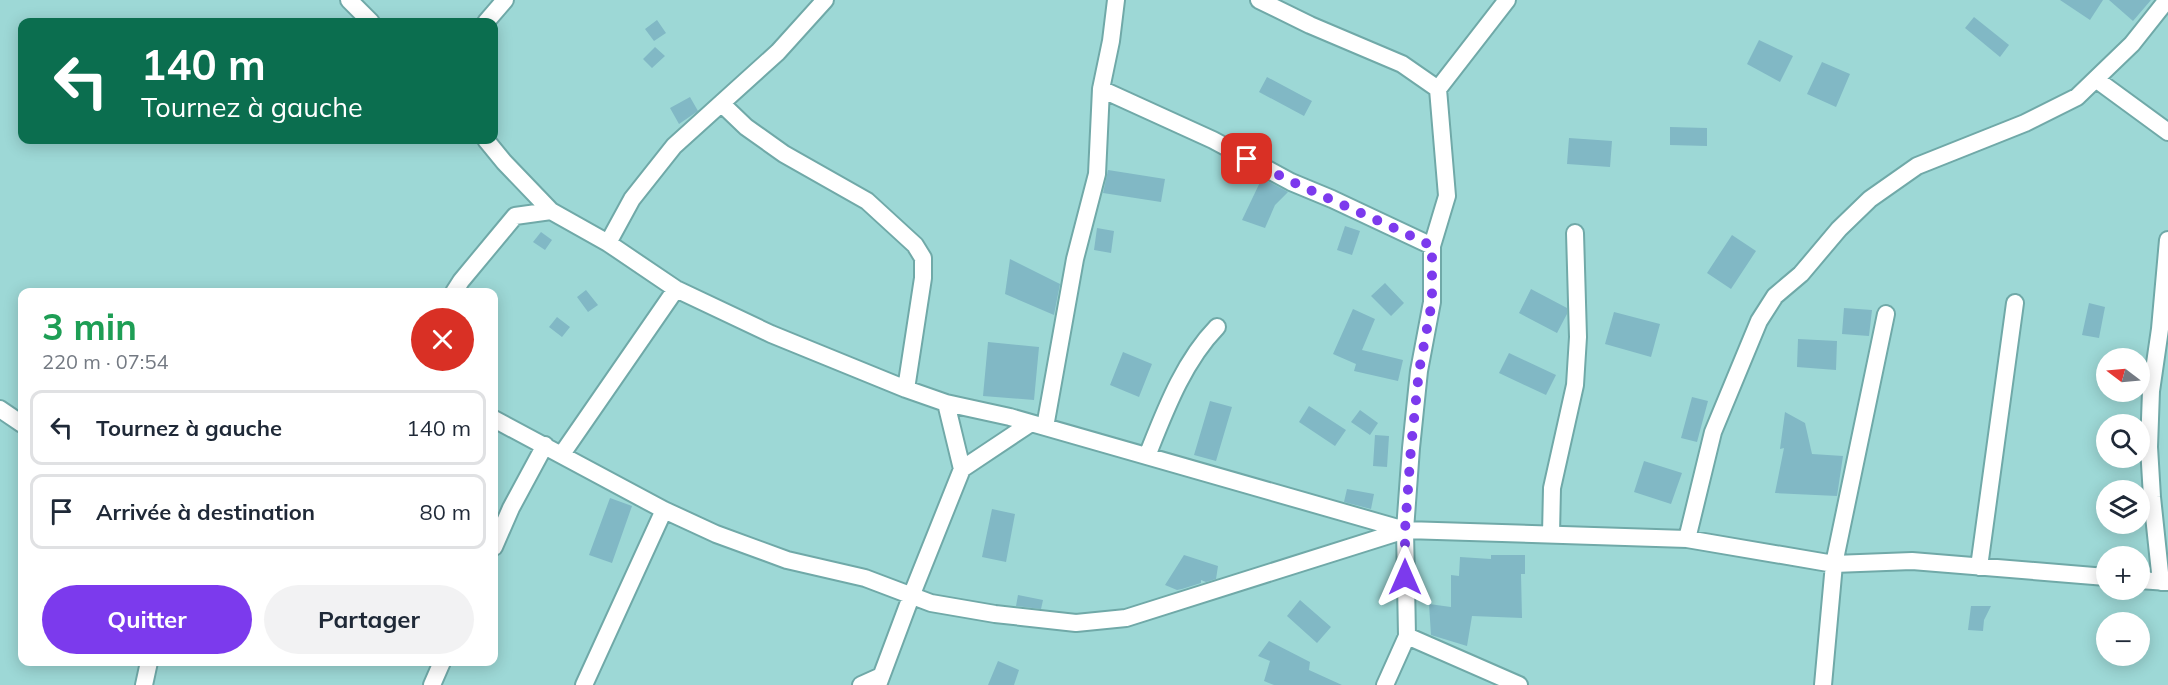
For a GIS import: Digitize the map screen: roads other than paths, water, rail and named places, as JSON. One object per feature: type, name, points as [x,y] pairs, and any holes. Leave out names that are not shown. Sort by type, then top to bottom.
[{"type":"street","points":[[349,0],[366,18]]},
{"type":"street","points":[[368,18],[372,0]]},
{"type":"street","points":[[489,18],[505,0]]},
{"type":"street","points":[[608,243],[632,200],[674,146],[778,52],[825,0]]},
{"type":"street","points":[[962,469],[1038,425],[1075,259],[1097,174],[1101,89],[1111,42],[1116,0]]},
{"type":"street","points":[[1259,0],[1310,25],[1402,64],[1438,89]]},
{"type":"street","points":[[1385,685],[1407,636],[1405,530],[1411,448],[1418,382],[1432,302],[1432,246],[1447,196],[1438,89],[1507,0]]},
{"type":"street","points":[[1687,538],[1713,432],[1759,321],[1775,296],[1801,274],[1839,229],[1870,199],[1917,166],[2056,110],[2077,98],[2132,44],[2167,0]]},
{"type":"street","points":[[2097,80],[2168,132]]},
{"type":"street","points":[[1101,89],[1213,140],[1291,182],[1369,215],[1432,246]]},
{"type":"street","points":[[722,104],[746,127],[784,154],[867,201],[915,245],[922,258],[923,278],[906,389]]},
{"type":"street","points":[[490,144],[551,211],[608,243],[676,289],[771,334],[946,403],[1038,425],[1405,530],[1687,538],[1834,564],[1912,561],[2096,576]]},
{"type":"street","points":[[457,288],[515,216],[527,185]]},
{"type":"street","points":[[515,216],[551,211]]},
{"type":"street","points":[[1551,534],[1552,488],[1575,385],[1578,337],[1575,233]]},
{"type":"street","points":[[2164,582],[2152,497],[2150,447],[2151,391],[2160,329],[2168,240]]},
{"type":"street","points":[[562,454],[676,289]]},
{"type":"street","points":[[1979,567],[2015,303]]},
{"type":"street","points":[[1823,685],[1834,564],[1886,314]]},
{"type":"street","points":[[1147,456],[1168,403],[1202,343],[1217,327]]},
{"type":"street","points":[[861,685],[879,680],[962,469],[946,403]]},
{"type":"street","points":[[0,409],[18,421]]},
{"type":"street","points":[[498,421],[664,510],[717,534],[787,560],[865,578],[931,603],[1076,623],[1126,618],[1405,530]]},
{"type":"street","points":[[498,538],[511,508],[545,445]]},
{"type":"street","points":[[584,685],[664,510]]},
{"type":"street","points":[[1407,636],[1519,685]]},
{"type":"street","points":[[144,685],[148,666]]},
{"type":"street","points":[[432,685],[440,666]]}]
